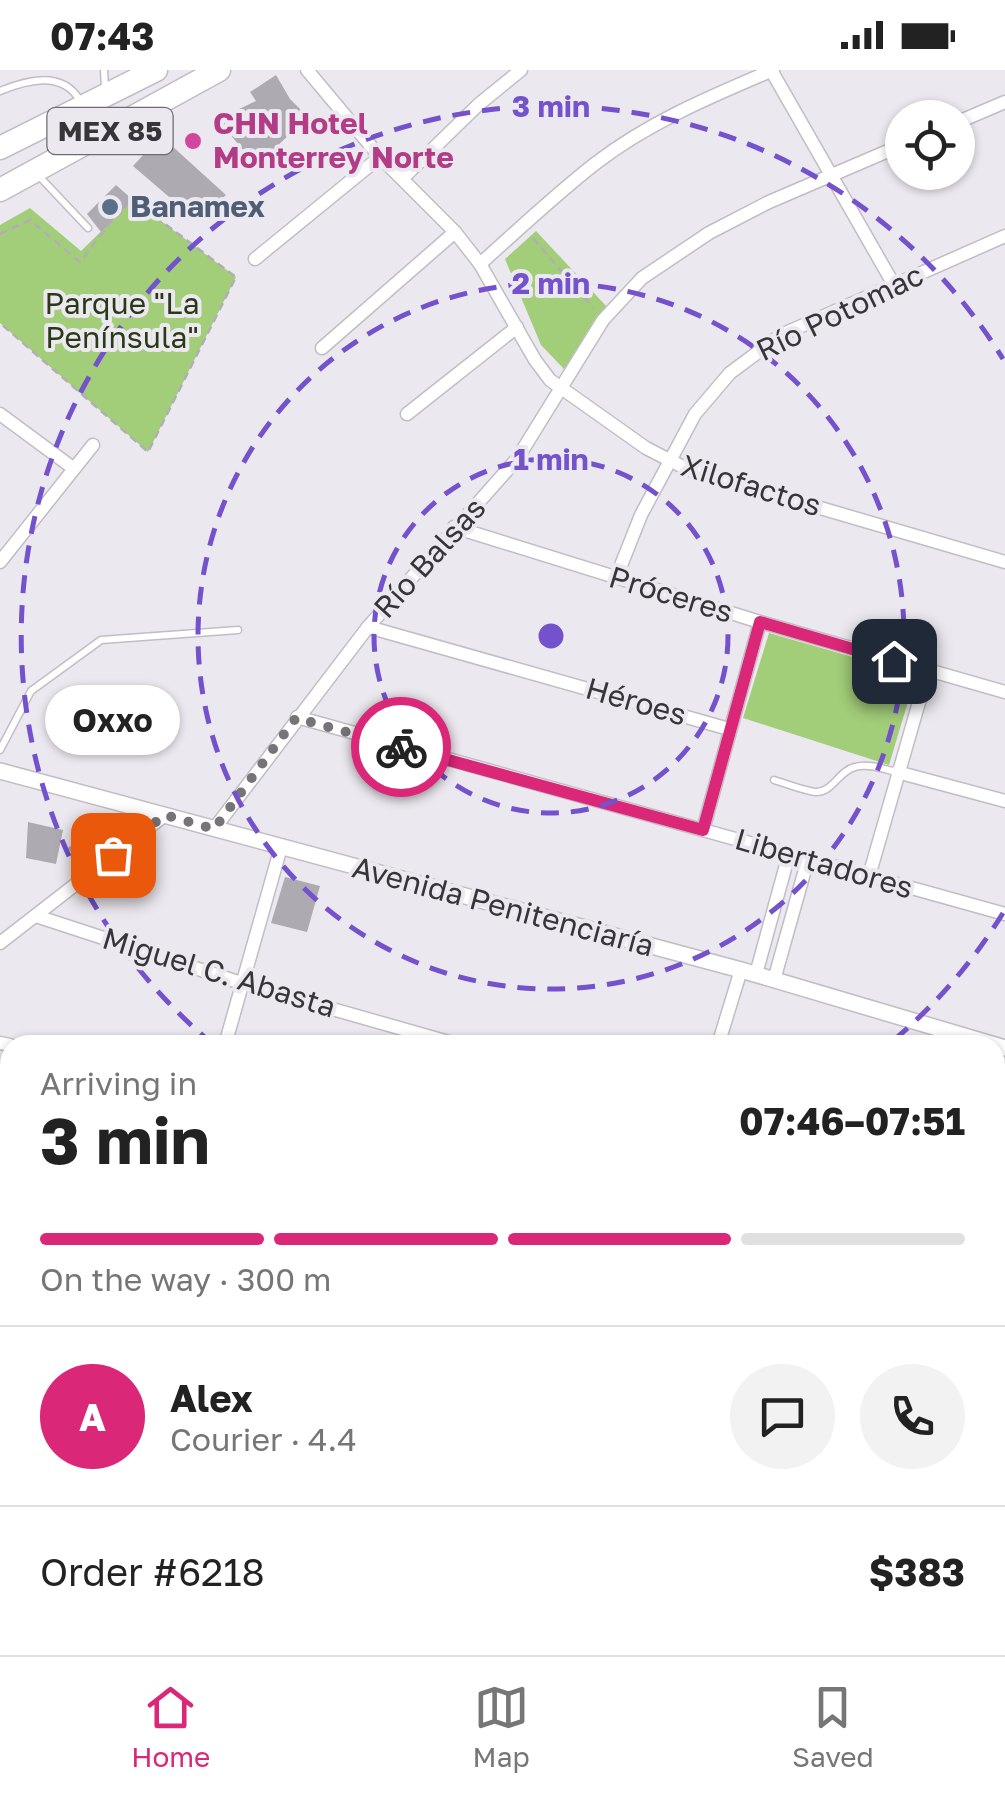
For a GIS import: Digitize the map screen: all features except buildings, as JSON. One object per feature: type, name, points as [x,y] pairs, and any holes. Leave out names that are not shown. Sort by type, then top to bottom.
[{"type":"highway","name":"MEX 85","points":[[0,148],[156,70]]},
{"type":"highway","name":"MEX 85","points":[[0,190],[219,70]]},
{"type":"street","name":"Xilofactos","points":[[308,70],[380,156],[456,232],[480,264],[535,360],[562,391],[670,462],[1005,562]]},
{"type":"street","points":[[403,178],[478,105],[522,70]]},
{"type":"street","points":[[480,264],[596,163],[629,141],[670,116],[772,70],[894,285]]},
{"type":"street","points":[[975,115],[1005,102]]},
{"type":"street","name":"Río Balsas","points":[[214,829],[368,627],[454,527],[495,487],[562,391],[603,320],[642,278],[709,232],[885,152]]},
{"type":"street","points":[[254,260],[380,156]]},
{"type":"street","points":[[322,348],[456,232]]},
{"type":"street","name":"Río Potomac","points":[[616,578],[641,515],[695,414],[730,372],[781,336],[1005,236]]},
{"type":"street","points":[[407,414],[517,327]]},
{"type":"street","points":[[0,414],[73,468]]},
{"type":"street","points":[[0,562],[93,445]]},
{"type":"street","name":"Próceres","points":[[454,527],[760,622],[1005,692]]},
{"type":"street","points":[[703,830],[760,622]]},
{"type":"street","name":"Héroes","points":[[368,627],[729,729]]},
{"type":"street","points":[[869,876],[928,671]]},
{"type":"street","name":"Libertadores","points":[[296,718],[1005,914]]},
{"type":"street","name":"Avenida Penitenciaría","points":[[0,770],[748,972],[961,1035]]},
{"type":"street","points":[[897,772],[1005,801]]},
{"type":"street","points":[[0,944],[165,815]]},
{"type":"street","points":[[228,1035],[281,847]]},
{"type":"street","points":[[722,1035],[789,854]]},
{"type":"street","points":[[774,980],[808,859]]},
{"type":"street","name":"Miguel C. Abasta","points":[[36,916],[241,984],[424,1035]]},
{"type":"lane","points":[[104,70],[105,95]]},
{"type":"lane","points":[[0,90],[29,81],[54,81],[72,88],[82,106]]},
{"type":"lane","points":[[34,172],[88,228]]},
{"type":"lane","points":[[0,750],[31,692],[101,640],[238,630]]},
{"type":"lane","points":[[774,780],[818,792],[829,788],[844,771],[861,765],[897,772]]},
{"type":"path","points":[[0,234],[30,220],[80,262],[133,200],[236,277],[148,452],[0,323]]},
{"type":"path","points":[[523,226],[603,320]]},
{"type":"green space","name":"Parque \"La Península\"","points":[[133,200],[236,277],[148,452],[0,323],[0,225],[30,208],[81,251]]},
{"type":"green space","points":[[536,231],[607,307],[564,369],[541,345],[505,259]]},
{"type":"green space","points":[[769,633],[916,675],[889,765],[743,718]]},
{"type":"way so far","points":[[113,855],[165,815],[214,829],[296,718],[401,747]]},
{"type":"place","name":"CHN Hotel Monterrey Norte","points":[[193,141]]},
{"type":"place","name":"Banamex","points":[[110,207]]},
{"type":"place","name":"Oxxo","points":[[113,855]]},
{"type":"route","points":[[401,747],[703,830],[760,622],[894,661]]}]
